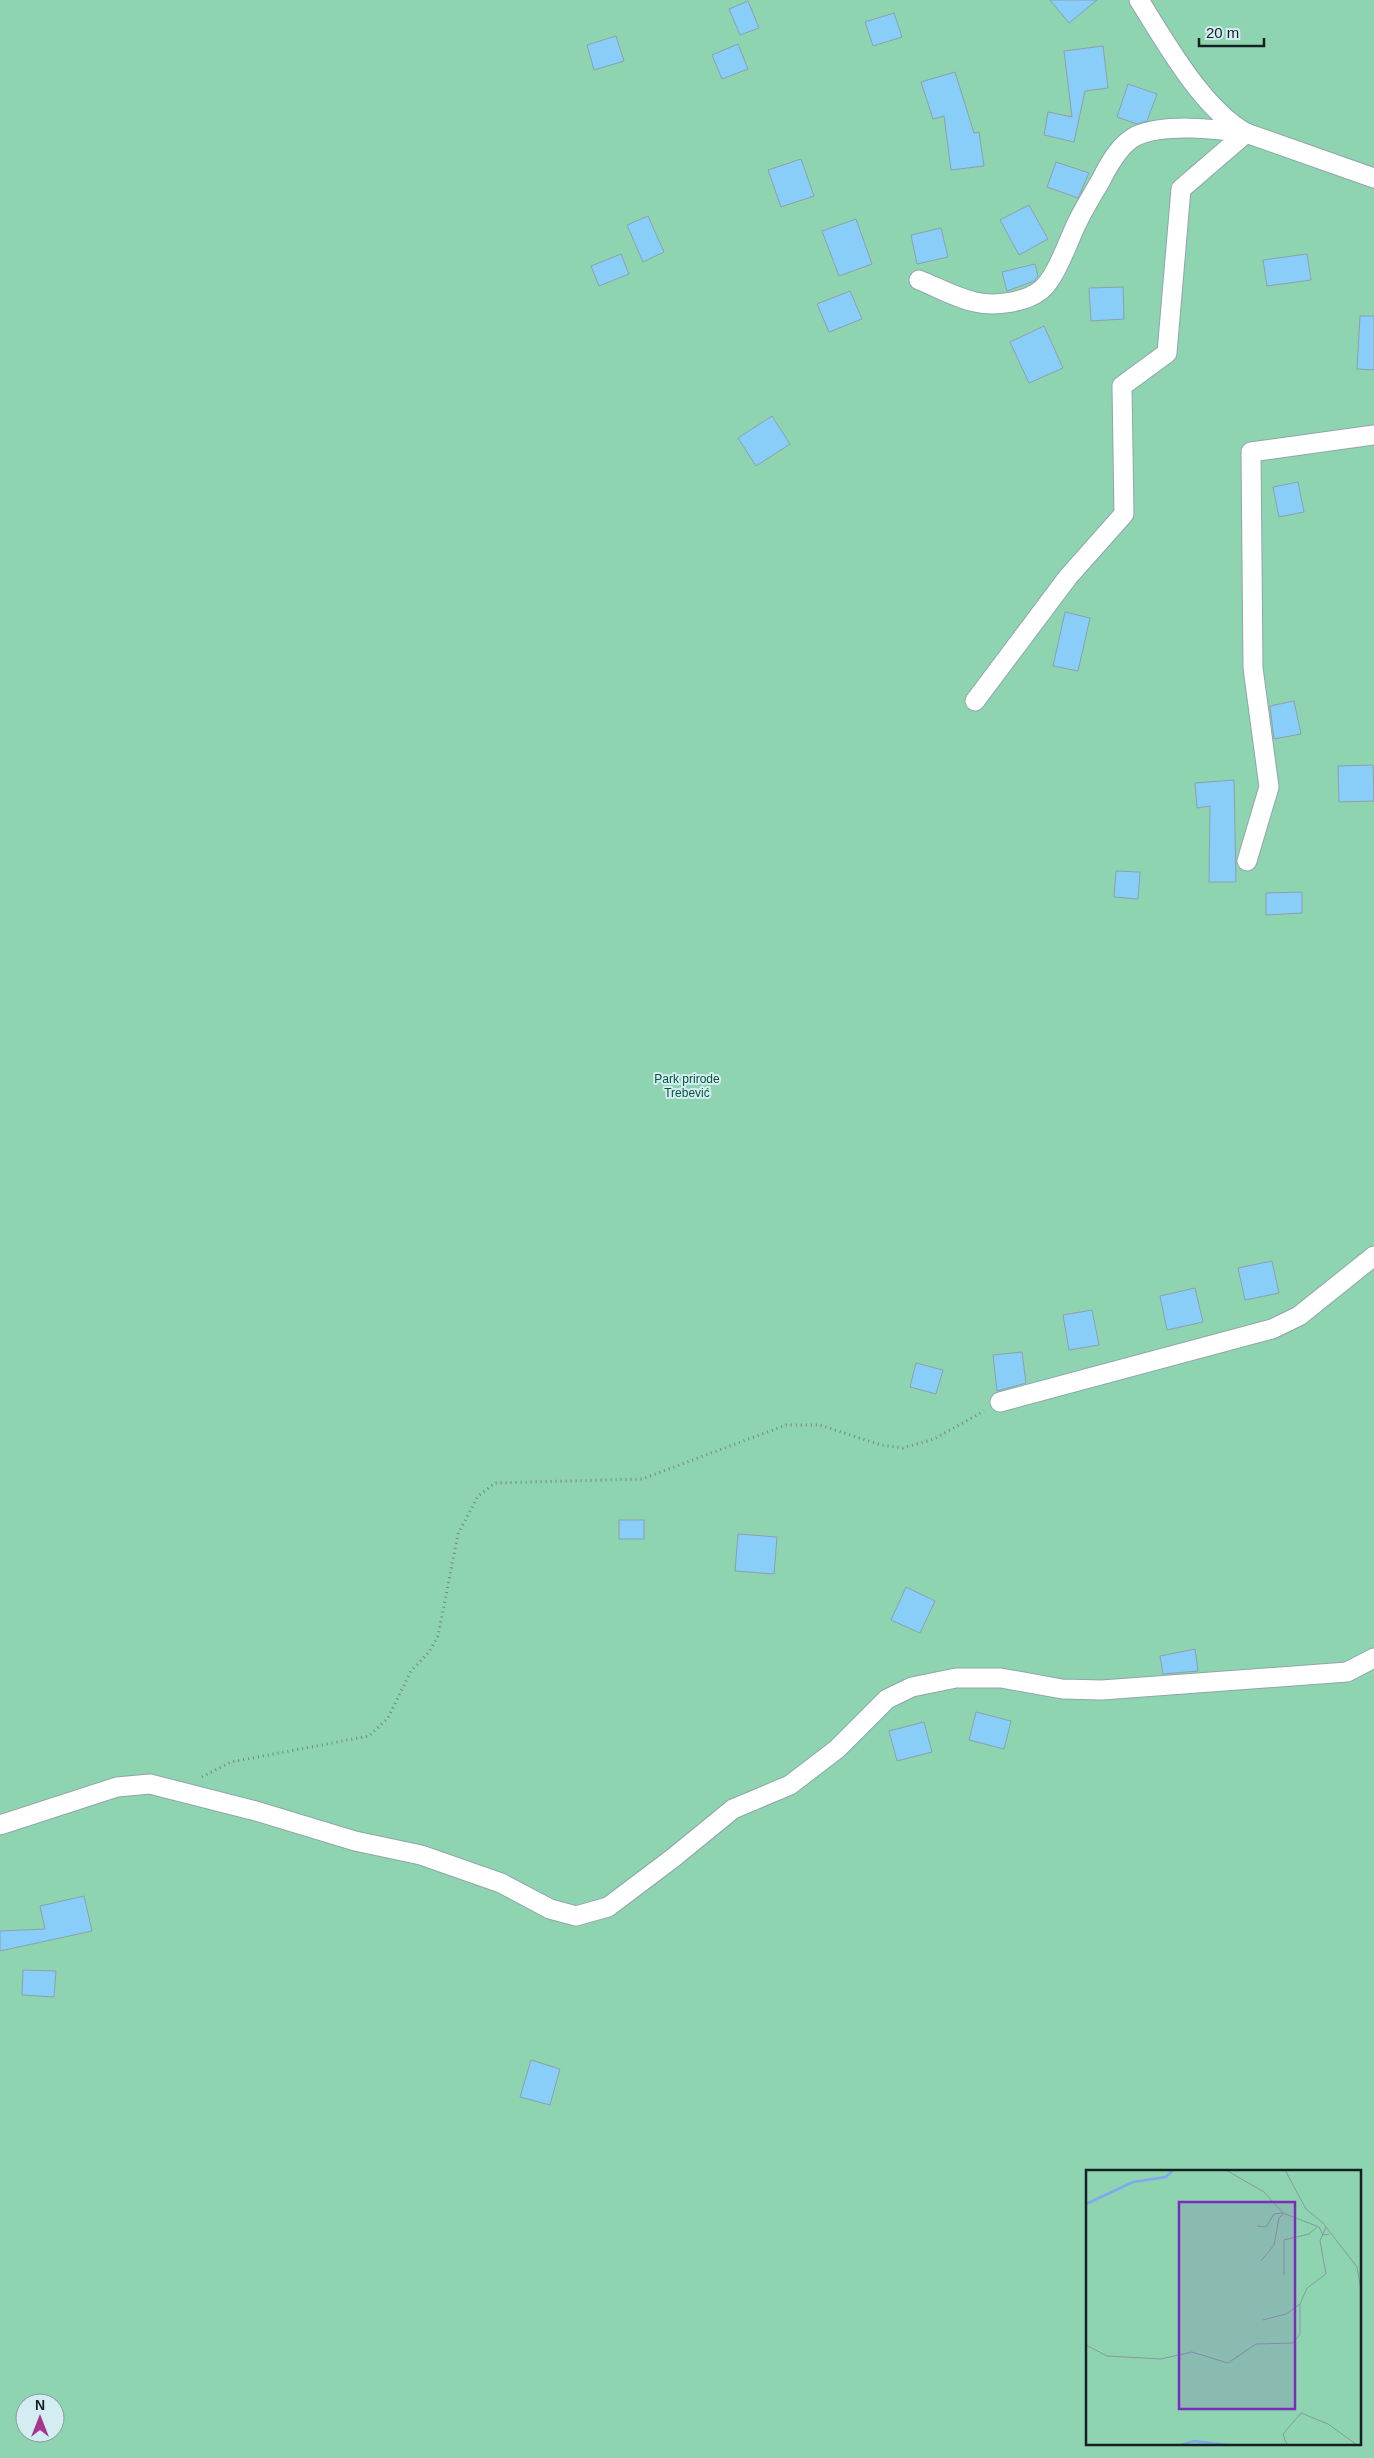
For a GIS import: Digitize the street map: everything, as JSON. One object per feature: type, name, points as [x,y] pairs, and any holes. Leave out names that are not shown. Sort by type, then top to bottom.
[{"type":"street","points":[[1139,0],[1174,56],[1210,103],[1229,124],[1246,133],[1374,178]]},
{"type":"street","points":[[919,280],[976,303],[1006,303],[1030,297],[1043,289],[1051,277],[1099,183],[1126,143],[1138,136],[1156,131],[1197,129],[1246,133]]},
{"type":"street","points":[[975,701],[1068,577],[1124,514],[1122,386],[1167,353],[1180,189],[1246,133]]},
{"type":"street","points":[[1247,861],[1269,787],[1254,668],[1251,452],[1374,435]]},
{"type":"street","points":[[1000,1402],[1272,1329],[1299,1316],[1374,1256]]},
{"type":"street","points":[[0,1825],[117,1787],[150,1784],[183,1791],[355,1840],[421,1855],[501,1883],[550,1909],[576,1916],[608,1907],[673,1858],[733,1809],[790,1785],[837,1749],[887,1699],[912,1687],[956,1678],[1001,1678],[1062,1689],[1102,1690],[1347,1672],[1374,1658]]},
{"type":"path","points":[[183,1791],[205,1775],[231,1762],[369,1736],[388,1718],[411,1671],[429,1652],[438,1636],[458,1534],[478,1496],[495,1483],[642,1479],[786,1425],[820,1425],[881,1445],[903,1448],[934,1439],[1000,1402]]},
{"type":"green space","name":"Park prirode Trebević","points":[[0,0],[1374,0],[1374,2458],[0,2458]]},
{"type":"building","points":[[1050,0],[1097,0],[1069,23]]},
{"type":"building","points":[[748,1],[759,28],[740,35],[729,9]]},
{"type":"building","points":[[894,13],[902,37],[873,46],[865,22]]},
{"type":"building","points":[[616,36],[624,61],[594,70],[587,45]]},
{"type":"building","points":[[738,44],[748,69],[722,79],[712,55]]},
{"type":"building","points":[[1103,46],[1108,88],[1085,91],[1074,142],[1044,135],[1048,112],[1072,117],[1064,51]]},
{"type":"building","points":[[955,72],[974,133],[979,132],[984,166],[951,170],[944,116],[933,119],[921,82]]},
{"type":"building","points":[[1128,84],[1157,94],[1147,121],[1137,124],[1117,117]]},
{"type":"building","points":[[801,159],[814,196],[781,207],[768,170]]},
{"type":"building","points":[[1056,162],[1089,173],[1078,198],[1047,187]]},
{"type":"building","points":[[1029,205],[1048,239],[1019,255],[1000,220]]},
{"type":"building","points":[[648,216],[664,252],[643,262],[627,225]]},
{"type":"building","points":[[856,219],[872,264],[839,276],[822,231]]},
{"type":"building","points":[[941,228],[948,257],[917,264],[911,235]]},
{"type":"building","points":[[621,254],[629,274],[599,286],[591,266]]},
{"type":"building","points":[[1307,254],[1311,280],[1267,286],[1263,260]]},
{"type":"building","points":[[1035,264],[1038,276],[1034,281],[1007,291],[1002,272]]},
{"type":"building","points":[[1123,287],[1124,319],[1091,321],[1089,288]]},
{"type":"building","points":[[850,291],[862,319],[829,332],[817,304]]},
{"type":"building","points":[[1360,316],[1374,316],[1374,370],[1357,369]]},
{"type":"building","points":[[1044,326],[1063,368],[1029,383],[1010,342]]},
{"type":"building","points":[[772,416],[790,444],[756,466],[738,438]]},
{"type":"building","points":[[1298,482],[1304,512],[1279,517],[1273,487]]},
{"type":"building","points":[[1065,612],[1090,618],[1078,671],[1053,666]]},
{"type":"building","points":[[1294,701],[1301,734],[1274,739],[1270,706]]},
{"type":"building","points":[[1373,765],[1374,801],[1339,802],[1338,766]]},
{"type":"building","points":[[1234,780],[1236,882],[1209,882],[1210,806],[1197,808],[1195,783]]},
{"type":"building","points":[[1116,871],[1140,872],[1138,899],[1114,897]]},
{"type":"building","points":[[1302,892],[1302,913],[1266,915],[1266,893]]},
{"type":"building","points":[[1272,1261],[1279,1293],[1245,1300],[1238,1268]]},
{"type":"building","points":[[1195,1288],[1203,1322],[1167,1330],[1160,1296]]},
{"type":"building","points":[[1092,1310],[1099,1345],[1069,1350],[1063,1315]]},
{"type":"building","points":[[1022,1352],[1026,1383],[997,1391],[993,1355]]},
{"type":"building","points":[[916,1363],[943,1370],[936,1394],[910,1387]]},
{"type":"building","points":[[619,1520],[644,1520],[644,1539],[619,1539]]},
{"type":"building","points":[[738,1534],[777,1537],[774,1574],[735,1571]]},
{"type":"building","points":[[906,1587],[935,1601],[920,1633],[891,1620]]},
{"type":"building","points":[[1195,1649],[1198,1671],[1163,1674],[1160,1656]]},
{"type":"building","points":[[976,1712],[1011,1721],[1004,1749],[969,1740]]},
{"type":"building","points":[[924,1722],[932,1752],[897,1761],[889,1731]]},
{"type":"building","points":[[84,1896],[92,1931],[0,1951],[0,1931],[45,1929],[40,1906]]},
{"type":"building","points":[[23,1970],[56,1971],[54,1997],[22,1995]]},
{"type":"building","points":[[531,2060],[560,2069],[550,2105],[520,2097]]}]
